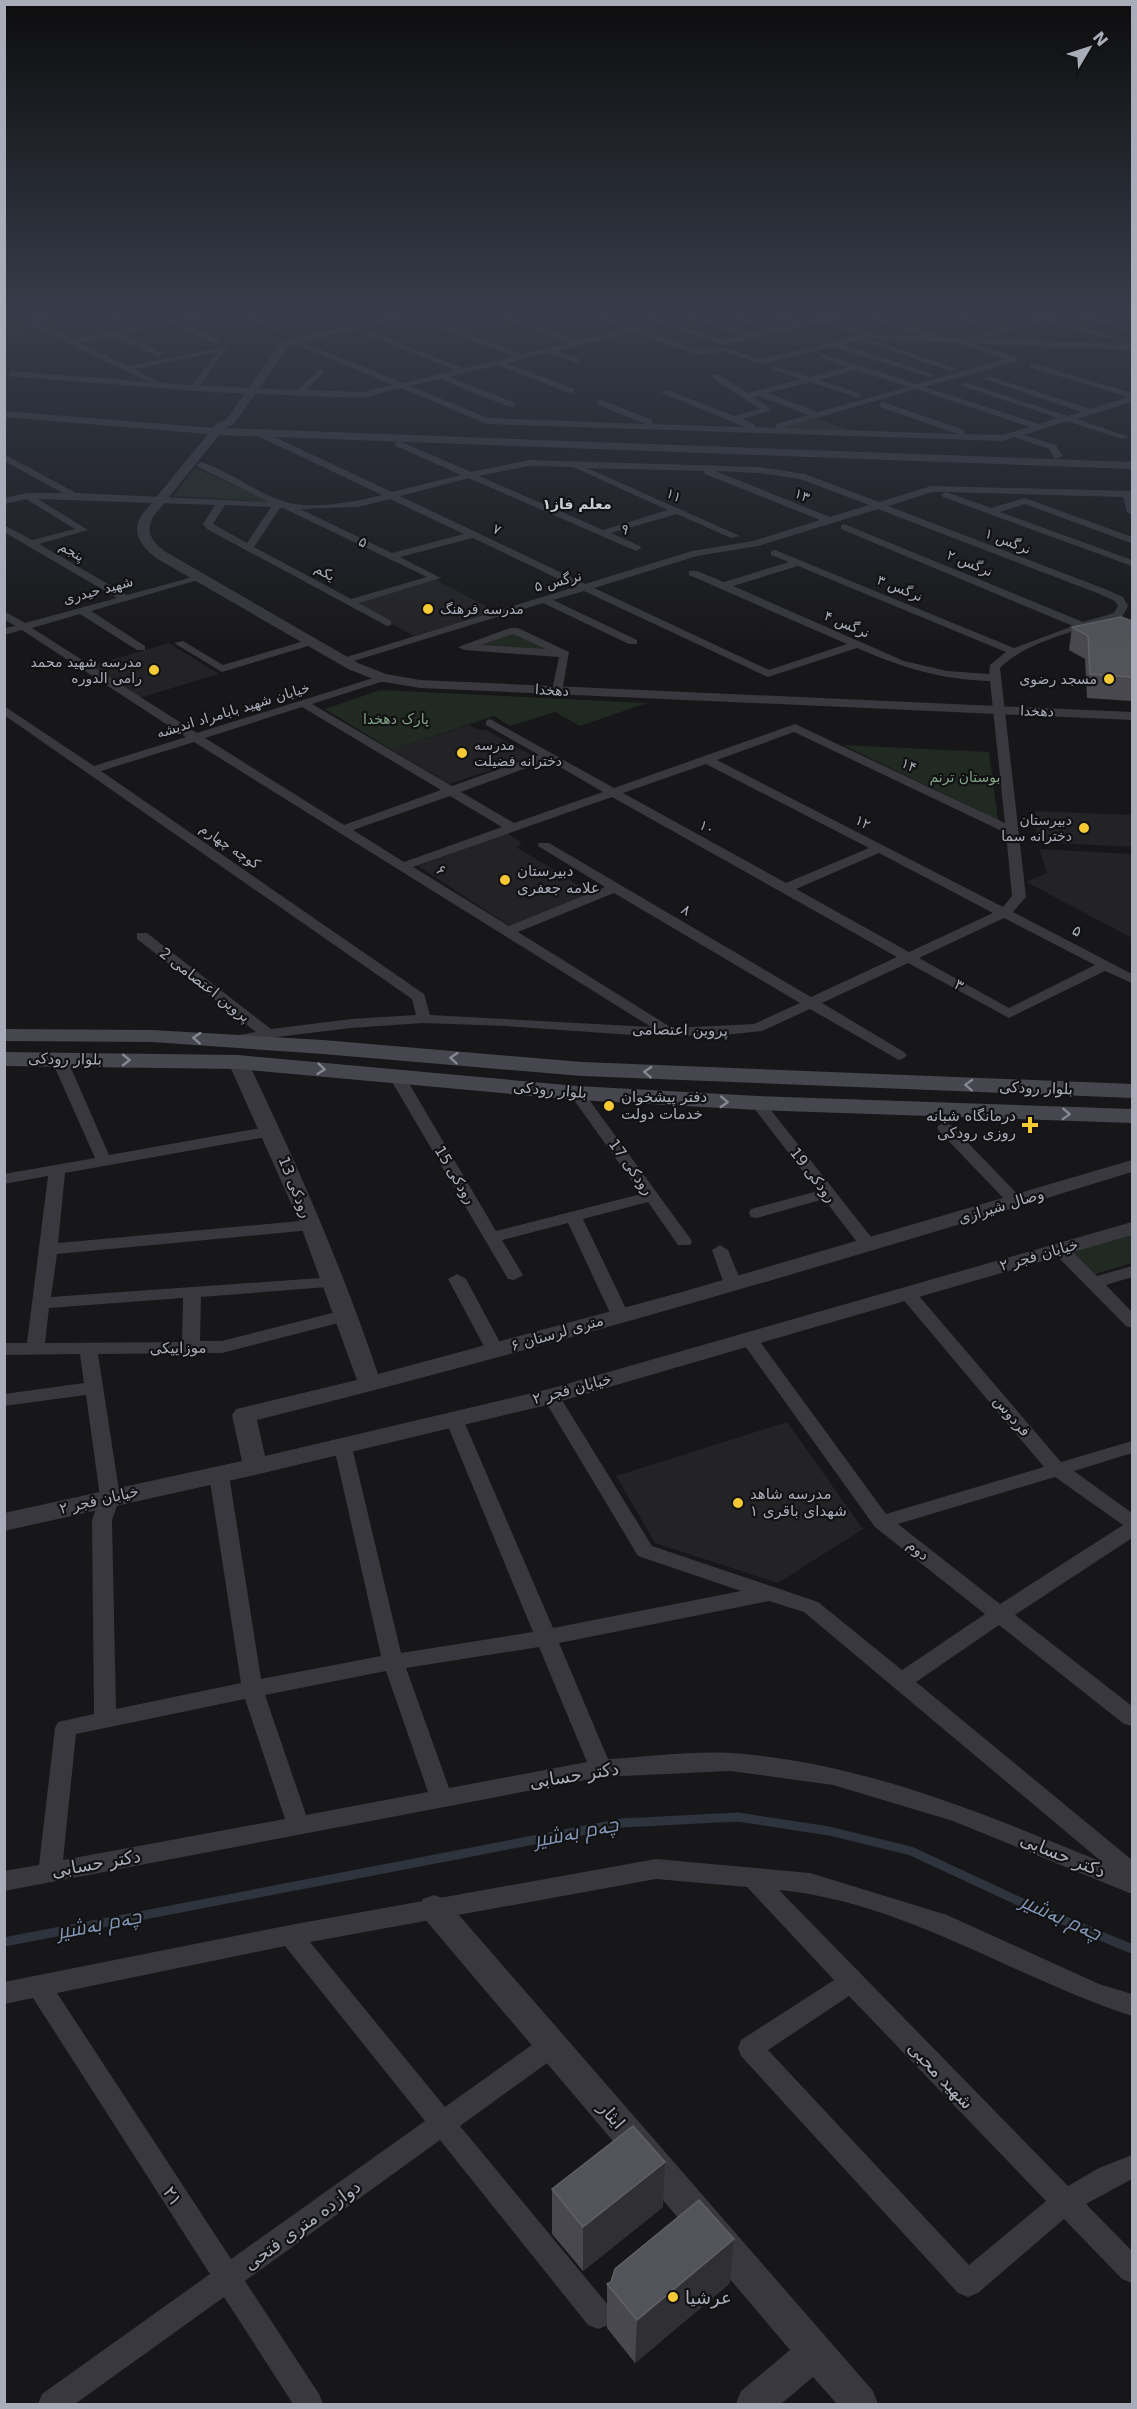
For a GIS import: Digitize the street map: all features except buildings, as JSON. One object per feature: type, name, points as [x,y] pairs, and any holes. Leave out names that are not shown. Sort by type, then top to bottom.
[{"type":"main road","name":"بلوار رودکی","points":[[4,1035],[152,1036],[230,1040],[582,1069],[1132,1091]]},
{"type":"main road","name":"بلوار رودکی","points":[[4,1059],[238,1062],[396,1075],[577,1094],[1132,1117]]},
{"type":"main road","points":[[577,1094],[582,1069]]},
{"type":"street","points":[[112,423],[165,428],[934,455],[1132,466]]},
{"type":"street","points":[[164,423],[262,435],[1132,459]]},
{"type":"street","name":"دهخدا","points":[[228,423],[219,429],[200,458],[161,498],[144,522],[143,538],[161,555],[200,578],[311,642],[383,678],[420,684],[1132,716]]},
{"type":"street","points":[[571,423],[979,438],[1003,438],[1052,423]]},
{"type":"street","points":[[654,423],[661,426]]},
{"type":"street","points":[[746,423],[763,430],[788,423]]},
{"type":"street","points":[[841,423],[871,435]]},
{"type":"street","points":[[936,423],[979,438]]},
{"type":"street","points":[[1028,423],[1039,427]]},
{"type":"street","points":[[1080,423],[1125,438]]},
{"type":"street","points":[[165,428],[194,439],[200,458],[262,435]]},
{"type":"street","name":"۷","points":[[262,435],[588,587]]},
{"type":"street","points":[[1016,435],[1053,447],[1057,456]]},
{"type":"street","name":"۹","points":[[399,444],[636,548]]},
{"type":"street","points":[[4,457],[76,496]]},
{"type":"street","name":"۵","points":[[200,458],[290,506],[436,578],[349,603]]},
{"type":"street","name":"نرگس ۱","points":[[4,501],[27,496],[76,496],[161,498],[290,506],[347,506],[505,466],[569,463],[758,470],[802,476],[1119,599],[1123,606],[1118,615],[1083,626]]},
{"type":"street","name":"۱۱","points":[[569,463],[735,536]]},
{"type":"street","points":[[4,471],[23,467]]},
{"type":"street","name":"۱۳","points":[[696,467],[830,522]]},
{"type":"street","points":[[588,587],[696,553],[753,544],[931,489],[1130,494],[1132,512]]},
{"type":"street","points":[[1027,491],[1132,530]]},
{"type":"street","points":[[946,495],[1132,563]]},
{"type":"street","points":[[27,496],[83,530],[31,543]]},
{"type":"street","points":[[992,512],[1025,501],[1132,540]]},
{"type":"street","name":"یکم","points":[[222,502],[208,524],[387,623]]},
{"type":"street","points":[[248,548],[278,505]]},
{"type":"street","points":[[602,533],[676,511]]},
{"type":"street","points":[[1054,534],[1086,524]]},
{"type":"street","name":"نرگس ۲","points":[[844,527],[1083,626]]},
{"type":"street","name":"پنجم","points":[[4,528],[125,598]]},
{"type":"street","points":[[392,556],[476,534]]},
{"type":"street","name":"نرگس ۳","points":[[775,553],[1013,651]]},
{"type":"street","points":[[723,586],[798,563]]},
{"type":"street","name":"نرگس ۴","points":[[693,573],[856,645],[935,674],[960,678],[995,678]]},
{"type":"street","name":"شهید حیدری","points":[[4,632],[200,578]]},
{"type":"street","name":"نرگس ۵","points":[[344,660],[588,587],[768,674],[856,645]]},
{"type":"street","points":[[543,600],[633,642]]},
{"type":"street","points":[[81,610],[141,648]]},
{"type":"street","name":"۶","points":[[4,614],[195,738],[668,1031]]},
{"type":"street","points":[[1006,912],[1019,897],[994,667],[997,661],[1013,651],[1083,626]]},
{"type":"street","points":[[514,630],[565,654],[542,653],[464,647],[514,630]]},
{"type":"street","points":[[179,643],[222,669],[311,642]]},
{"type":"street","points":[[558,690],[565,654]]},
{"type":"street","name":"خیابان شهید بابامراد اندیشه","points":[[92,770],[383,678]]},
{"type":"street","points":[[304,704],[513,828]]},
{"type":"street","name":"کوچه چهارم","points":[[4,709],[419,997],[424,1019]]},
{"type":"street","name":"۱۰","points":[[490,723],[908,956]]},
{"type":"street","name":"۱۴","points":[[706,759],[795,728],[1010,830]]},
{"type":"street","points":[[344,829],[549,756]]},
{"type":"street","points":[[404,866],[706,759]]},
{"type":"street","name":"۱۲","points":[[706,759],[1006,912]]},
{"type":"street","name":"۸","points":[[544,846],[813,1002],[899,1055]]},
{"type":"street","points":[[786,888],[880,848]]},
{"type":"street","points":[[507,932],[615,888]]},
{"type":"street","name":"۵","points":[[1006,912],[1132,979]]},
{"type":"street","name":"پروین اعتصامی","points":[[230,1040],[268,1034],[424,1019],[668,1031],[720,1032],[757,1028],[1006,912]]},
{"type":"street","name":"پروین اعتصامی 2","points":[[142,936],[268,1034]]},
{"type":"street","name":"۳","points":[[908,956],[1009,1014],[1106,965]]},
{"type":"street","points":[[59,1059],[104,1161]]},
{"type":"street","name":"رودکی 13","points":[[238,1062],[272,1131],[348,1315],[370,1385]]},
{"type":"street","name":"رودکی 15","points":[[396,1075],[514,1275]]},
{"type":"street","name":"رودکی 17","points":[[577,1094],[684,1241]]},
{"type":"street","name":"رودکی 19","points":[[758,1103],[869,1246]]},
{"type":"street","points":[[945,1128],[1016,1202]]},
{"type":"street","points":[[4,1179],[272,1131]]},
{"type":"street","name":"وصال شیرازی","points":[[869,1246],[1132,1166]]},
{"type":"street","points":[[35,1348],[49,1249],[57,1169]]},
{"type":"street","points":[[757,1213],[828,1193]]},
{"type":"street","points":[[492,1237],[652,1196]]},
{"type":"street","points":[[573,1216],[620,1316]]},
{"type":"street","points":[[49,1249],[310,1225]]},
{"type":"street","name":"خیابان فجر ۲","points":[[4,1522],[343,1447],[551,1396],[1132,1228]]},
{"type":"street","name":"۶ متری لرستان","points":[[255,1467],[243,1415],[370,1385],[869,1246]]},
{"type":"street","points":[[1060,1249],[1132,1322]]},
{"type":"street","points":[[720,1250],[733,1284]]},
{"type":"street","points":[[1094,1283],[1132,1271]]},
{"type":"street","points":[[457,1280],[495,1350]]},
{"type":"street","points":[[41,1303],[334,1282]]},
{"type":"street","points":[[191,1348],[192,1292]]},
{"type":"street","name":"فردوس","points":[[907,1293],[1056,1468],[1132,1522]]},
{"type":"street","name":"موزاییکی","points":[[4,1349],[222,1347],[348,1315]]},
{"type":"street","name":"دوم","points":[[749,1339],[882,1522],[1132,1718]]},
{"type":"street","points":[[88,1349],[110,1497],[102,1520],[105,1720]]},
{"type":"street","points":[[4,1400],[95,1388]]},
{"type":"street","points":[[551,1396],[645,1551],[811,1607],[1132,1873]]},
{"type":"street","points":[[454,1419],[544,1638],[601,1768]]},
{"type":"street","points":[[343,1447],[393,1662],[442,1800]]},
{"type":"street","points":[[882,1522],[1132,1447]]},
{"type":"street","points":[[219,1475],[252,1689],[299,1827]]},
{"type":"street","points":[[900,1682],[1132,1529]]},
{"type":"street","points":[[50,1871],[66,1728],[252,1689],[393,1662],[544,1638],[770,1593]]},
{"type":"street","name":"دکتر حسابی","points":[[4,1881],[442,1800],[601,1768],[730,1762],[833,1776],[958,1812],[1132,1884]]},
{"type":"street","points":[[4,1993],[290,1935],[656,1869],[810,1883],[939,1922],[1094,1993],[1132,2005]]},
{"type":"street","name":"شهید محبی","points":[[752,1877],[851,1982],[1132,2270]]},
{"type":"street","name":"ایثار","points":[[434,1908],[860,2404]]},
{"type":"street","points":[[290,1935],[598,2315]]},
{"type":"street","points":[[851,1982],[750,2048],[968,2284],[1064,2201],[1132,2167]]},
{"type":"street","name":"۲۱","points":[[39,1986],[309,2404]]},
{"type":"street","name":"دوازده متری فتحی","points":[[52,2404],[552,2045]]},
{"type":"street","points":[[754,2404],[815,2352]]},
{"type":"shaded area","name":"مدرسه فرهنگ","points":[[436,580],[497,612],[414,636],[359,606],[362,601]]},
{"type":"shaded area","name":"مدرسه شهید محمد رامی الدوره","points":[[169,643],[219,674],[139,698],[123,687],[126,685],[120,681],[113,681],[90,666]]},
{"type":"shaded area","name":"مدرسه دخترانه فضيلت","points":[[469,725],[479,730],[486,730],[532,756],[450,784],[392,750]]},
{"type":"shaded area","name":"دبیرستان دخترانه سما","points":[[1035,811],[1132,815],[1132,847],[1037,842]]},
{"type":"shaded area","name":"دبیرستان علامه جعفری","points":[[507,833],[522,843],[516,847],[592,893],[510,926],[418,866]]},
{"type":"shaded area","points":[[1039,849],[1132,854],[1132,938],[1026,882],[1047,873]]},
{"type":"shaded area","name":"مدرسه شاهد شهدای باقری ۱","points":[[787,1422],[863,1529],[778,1583],[655,1543],[616,1476]]},
{"type":"green space","points":[[796,423],[831,423],[854,432],[776,429]]},
{"type":"green space","points":[[195,468],[272,502],[173,496]]},
{"type":"green space","points":[[513,633],[553,651],[475,645]]},
{"type":"green space","name":"پارک دهخدا","points":[[380,690],[647,703],[580,726],[555,712],[510,726],[494,716],[392,750],[325,709]]},
{"type":"green space","name":"بوستان ترنم","points":[[843,745],[989,752],[998,820]]},
{"type":"green space","points":[[1132,1234],[1132,1263],[1095,1274],[1072,1251]]},
{"type":"waterway","name":"چەم بەشیر","points":[[4,1942],[622,1823],[738,1817],[829,1831],[911,1851],[1029,1906],[1132,1949]]},
{"type":"place","name":"مدرسه فرهنگ","points":[[428,609]]},
{"type":"place","name":"مدرسه شهید محمد رامی الدوره","points":[[154,670]]},
{"type":"place","name":"مسجد رضوی","points":[[1109,679]]},
{"type":"place","name":"مدرسه دخترانه فضيلت","points":[[462,753]]},
{"type":"place","name":"دبیرستان دخترانه سما","points":[[1084,828]]},
{"type":"place","name":"دبیرستان علامه جعفری","points":[[505,880]]},
{"type":"place","name":"دفتر پیشخوان خدمات دولت","points":[[609,1106]]},
{"type":"place","name":"درمانگاه شبانه روزی رودکی","points":[[1030,1125]]},
{"type":"place","name":"مدرسه شاهد شهدای باقری ۱","points":[[738,1503]]},
{"type":"place","name":"عرشیا","points":[[673,2297]]},
{"type":"district","name":"معلم فاز۱","points":[[577,504]]}]
